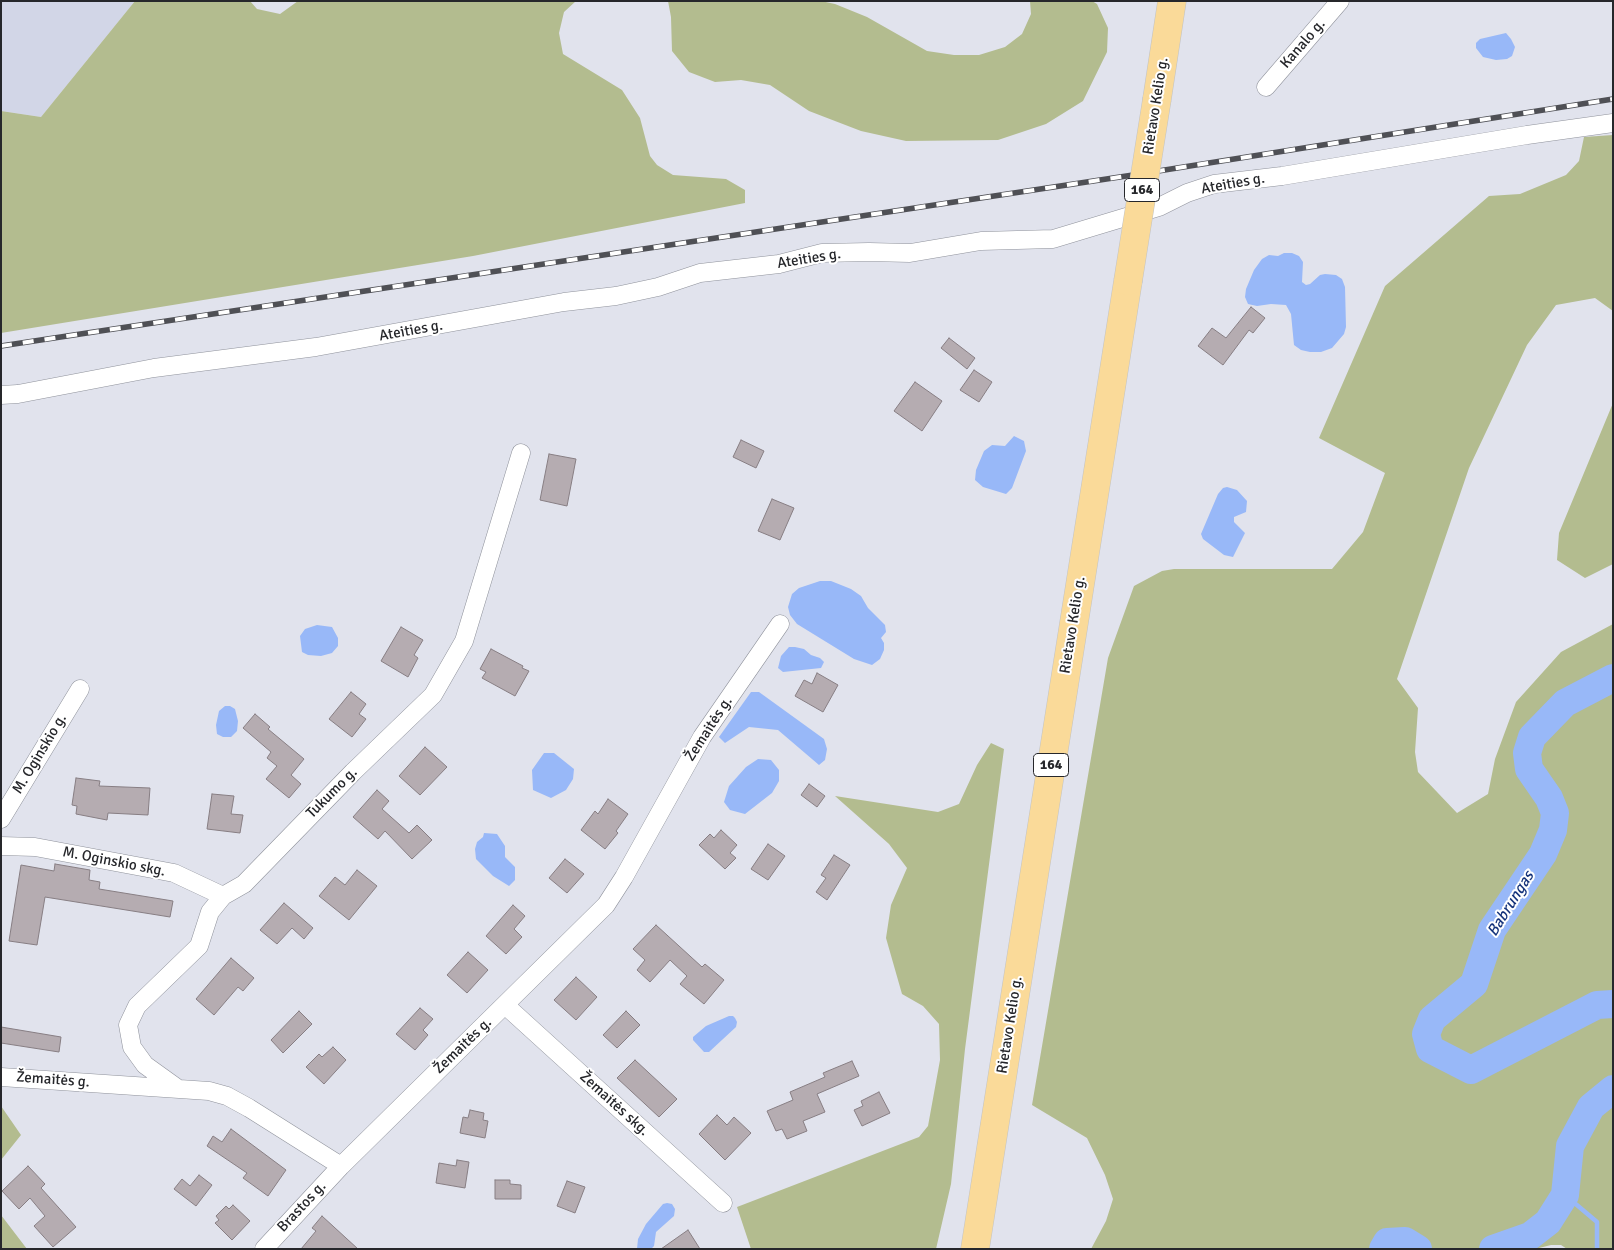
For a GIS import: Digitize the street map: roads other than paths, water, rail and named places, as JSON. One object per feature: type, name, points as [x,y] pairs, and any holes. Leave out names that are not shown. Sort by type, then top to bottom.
[{"type":"main road","name":"Rietavo Kelio g.","points":[[975,1249],[1172,1]]},
{"type":"street","name":"Kanalo g.","points":[[1266,87],[1340,1]]},
{"type":"street","name":"Ateities g.","points":[[1,394],[18,394],[154,368],[316,347],[564,302],[616,296],[658,287],[700,273],[779,264],[822,253],[910,253],[981,241],[1052,239],[1158,207],[1187,193],[1214,184],[1282,176],[1527,134],[1613,122]]},
{"type":"street","name":"Tukumo g.","points":[[177,1088],[145,1064],[132,1047],[128,1024],[137,1006],[199,946],[210,912],[223,896],[244,884],[353,772],[433,695],[464,641],[521,454]]},
{"type":"street","name":"Žemaitės g.","points":[[1,1077],[209,1091],[227,1096],[340,1166],[606,905],[624,877],[702,736],[780,624]]},
{"type":"street","name":"M. Oginskio g.","points":[[1,819],[80,689]]},
{"type":"street","name":"M. Oginskio skg.","points":[[1,846],[35,846],[174,873],[223,896]]},
{"type":"street","name":"Žemaitės skg.","points":[[505,1005],[723,1203]]},
{"type":"street","name":"Brastos g.","points":[[264,1249],[340,1166]]},
{"type":"water","points":[[1506,33],[1515,47],[1512,56],[1507,59],[1496,60],[1483,57],[1476,48],[1476,43],[1480,39]]},
{"type":"water","points":[[1284,253],[1292,253],[1299,256],[1303,262],[1302,282],[1306,285],[1310,284],[1320,275],[1325,274],[1336,275],[1342,279],[1345,287],[1346,327],[1344,334],[1332,348],[1321,352],[1310,352],[1301,350],[1294,345],[1291,314],[1286,305],[1271,304],[1257,306],[1248,304],[1245,297],[1246,289],[1254,270],[1262,259],[1269,255],[1278,256]]},
{"type":"water","points":[[1014,436],[1024,441],[1026,451],[1012,488],[1006,494],[983,487],[975,480],[976,470],[984,451],[992,445],[1005,446]]},
{"type":"water","points":[[1227,487],[1237,490],[1247,501],[1246,512],[1234,517],[1234,522],[1245,533],[1233,557],[1224,555],[1203,539],[1201,534],[1218,494],[1223,488]]},
{"type":"water","points":[[820,581],[831,581],[851,589],[861,596],[868,608],[885,625],[886,632],[881,638],[884,643],[884,650],[880,659],[872,665],[854,659],[797,624],[790,615],[788,607],[792,594],[799,588]]},
{"type":"water","points":[[317,625],[332,627],[338,638],[338,646],[332,653],[321,656],[308,655],[302,652],[300,636],[305,629]]},
{"type":"water","points":[[789,647],[804,649],[811,655],[820,658],[824,662],[821,668],[783,672],[778,668],[781,656]]},
{"type":"water","points":[[751,692],[759,692],[824,739],[827,749],[825,760],[819,765],[778,730],[749,727],[725,743],[719,737]]},
{"type":"water","points":[[225,706],[235,709],[238,721],[237,731],[231,737],[223,737],[217,734],[216,725],[219,711]]},
{"type":"water","points":[[544,753],[554,753],[574,769],[573,779],[566,790],[551,798],[533,790],[532,770]]},
{"type":"water","points":[[758,759],[771,760],[779,770],[779,781],[772,793],[745,814],[730,810],[724,802],[729,786],[746,767]]},
{"type":"water","points":[[484,833],[497,834],[505,846],[505,857],[515,867],[515,880],[509,886],[493,876],[476,859],[475,849],[477,842],[483,837]]},
{"type":"water","points":[[729,1016],[735,1018],[737,1022],[736,1027],[709,1052],[704,1052],[693,1040],[693,1037],[706,1026]]},
{"type":"water","points":[[663,1204],[672,1204],[675,1209],[674,1216],[656,1232],[654,1246],[651,1249],[637,1249],[638,1239],[646,1224]]},
{"type":"waterway","name":"Babrungas","points":[[1613,678],[1565,703],[1532,737],[1527,753],[1529,769],[1549,798],[1555,813],[1553,830],[1543,854],[1492,930],[1474,984],[1432,1019],[1426,1034],[1430,1049],[1471,1070],[1597,1005],[1613,1004]]},
{"type":"waterway","name":"Babrungas","points":[[1493,1249],[1530,1236],[1548,1222],[1565,1195],[1570,1146],[1591,1107],[1613,1089]]},
{"type":"waterway","points":[[1565,1195],[1597,1222],[1597,1249]]},
{"type":"waterway","name":"Babrungas","points":[[1383,1249],[1387,1242],[1405,1241],[1418,1249]]},
{"type":"railway","points":[[1,346],[1133,175],[1613,99]]}]
